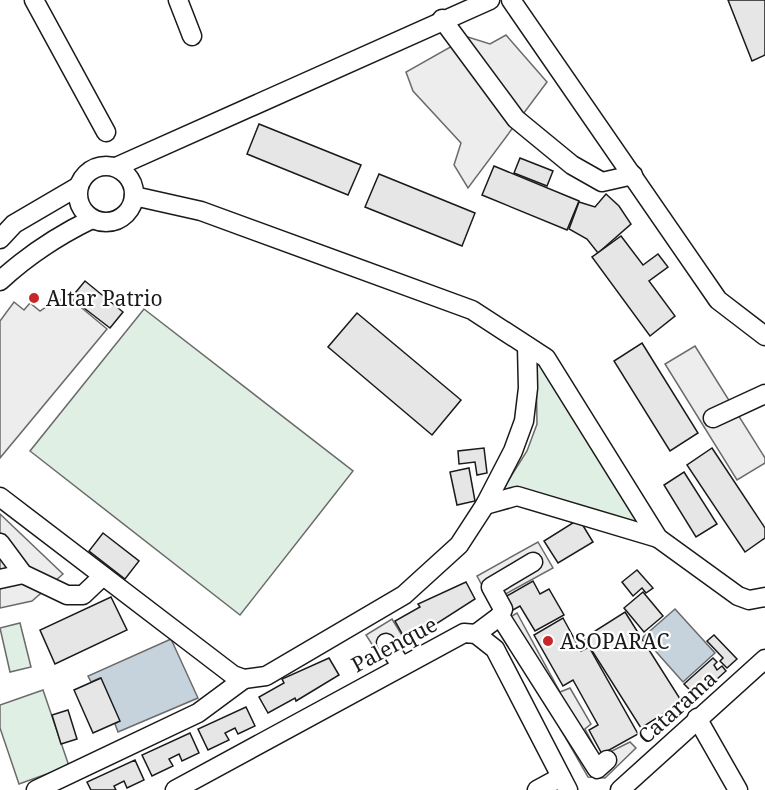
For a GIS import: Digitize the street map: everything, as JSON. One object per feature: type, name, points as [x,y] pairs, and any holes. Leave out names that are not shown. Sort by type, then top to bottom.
[{"type":"street","points":[[34,0],[106,132]]},
{"type":"street","points":[[178,0],[192,36]]},
{"type":"street","points":[[0,239],[14,224],[79,186],[90,171],[107,166],[116,167],[490,0]]},
{"type":"street","points":[[511,0],[718,300],[765,336]]},
{"type":"street","points":[[442,20],[516,119],[572,165],[602,182],[633,175]]},
{"type":"street","points":[[0,281],[24,259],[61,234],[92,219],[110,222],[127,213],[134,196],[130,178],[116,167]]},
{"type":"street","points":[[79,186],[80,204],[92,219]]},
{"type":"street","points":[[134,196],[201,211],[472,310],[546,358],[658,538]]},
{"type":"street","points":[[0,497],[233,675],[244,679],[266,676],[404,595],[459,545],[485,505],[513,451],[524,421],[528,388],[527,346]]},
{"type":"street","points":[[713,418],[765,394]]},
{"type":"street","points":[[485,505],[517,496],[658,538],[738,596],[749,600],[765,597]]},
{"type":"street","points":[[0,543],[22,574],[67,596],[83,595],[103,576]]},
{"type":"street","points":[[533,562],[491,587],[503,609],[500,616],[476,634],[495,649],[565,783],[537,790]]},
{"type":"street","points":[[0,579],[22,574]]},
{"type":"street","points":[[500,616],[597,769],[608,760]]},
{"type":"street","name":"Palenque","points":[[175,790],[450,638],[464,633],[476,634]]},
{"type":"street","points":[[386,643],[401,665]]},
{"type":"street","name":"Catarama","points":[[620,790],[697,718],[765,659]]},
{"type":"street","points":[[36,790],[198,713],[244,679]]},
{"type":"street","points":[[697,718],[738,790]]},
{"type":"green space","points":[[144,309],[353,471],[240,615],[30,451]]},
{"type":"green space","points":[[536,359],[645,527],[525,490],[503,489],[527,451],[537,424]]},
{"type":"green space","points":[[20,623],[31,667],[10,672],[0,628]]},
{"type":"green space","points":[[43,690],[69,766],[19,784],[0,728],[0,705]]},
{"type":"shaded area","points":[[506,35],[547,82],[468,188],[454,165],[461,143],[413,91],[406,72],[468,37],[490,44]]},
{"type":"shaded area","points":[[65,294],[107,329],[0,458],[0,321],[14,302],[24,310],[30,303],[40,311],[52,303],[56,306]]},
{"type":"shaded area","points":[[695,346],[765,458],[765,463],[737,480],[665,364]]},
{"type":"shaded area","points":[[0,514],[63,574],[32,601],[0,608]]},
{"type":"shaded area","points":[[538,542],[553,568],[491,602],[477,576]]},
{"type":"shaded area","points":[[675,609],[715,653],[683,682],[643,637]]},
{"type":"shaded area","points":[[517,613],[560,692],[570,688],[591,724],[585,729],[600,757],[630,742],[636,748],[605,778],[588,777],[500,623]]},
{"type":"shaded area","points":[[392,619],[408,645],[382,660],[366,635]]},
{"type":"shaded area","points":[[171,639],[198,698],[118,732],[115,724],[119,721],[100,678],[91,682],[88,676]]},
{"type":"building","points":[[728,0],[765,0],[765,55],[752,61]]},
{"type":"building","points":[[259,124],[361,165],[348,195],[247,154]]},
{"type":"building","points":[[520,158],[553,171],[547,186],[514,173]]},
{"type":"building","points":[[494,166],[579,201],[567,230],[482,195]]},
{"type":"building","points":[[379,174],[475,213],[462,246],[365,207]]},
{"type":"building","points":[[606,194],[619,206],[631,224],[598,253],[587,239],[569,229],[579,202],[595,207]]},
{"type":"building","points":[[621,236],[643,265],[658,254],[668,267],[649,281],[675,316],[650,336],[592,257]]},
{"type":"building","points":[[85,281],[123,312],[110,328],[71,298]]},
{"type":"building","points":[[357,313],[461,400],[432,435],[328,347]]},
{"type":"building","points":[[642,343],[698,433],[670,451],[614,361]]},
{"type":"building","points":[[484,448],[487,473],[477,475],[475,462],[459,464],[458,451]]},
{"type":"building","points":[[712,448],[765,528],[765,538],[745,552],[687,465]]},
{"type":"building","points":[[469,468],[475,501],[457,505],[450,472]]},
{"type":"building","points":[[684,472],[717,524],[696,537],[664,485]]},
{"type":"building","points":[[579,519],[593,542],[558,563],[544,541]]},
{"type":"building","points":[[103,533],[139,561],[125,579],[89,551]]},
{"type":"building","points":[[637,570],[653,588],[646,593],[642,588],[633,596],[622,582]]},
{"type":"building","points":[[533,581],[540,594],[549,589],[564,615],[535,631],[520,606],[513,610],[505,597]]},
{"type":"building","points":[[466,582],[475,599],[433,626],[431,622],[404,637],[395,621],[420,607],[418,604]]},
{"type":"building","points":[[643,592],[663,616],[644,632],[624,608]]},
{"type":"building","points":[[111,597],[127,630],[55,664],[40,630]]},
{"type":"building","points":[[625,612],[682,702],[641,728],[584,638]]},
{"type":"building","points":[[563,618],[581,651],[589,647],[638,734],[602,754],[589,730],[598,725],[573,680],[563,686],[534,635]]},
{"type":"building","points":[[714,635],[737,659],[727,668],[720,661],[723,658],[707,641]]},
{"type":"building","points":[[329,658],[339,675],[296,701],[295,698],[268,713],[259,697],[284,683],[282,679]]},
{"type":"building","points":[[713,658],[717,662],[714,665],[717,670],[722,666],[726,671],[697,697],[684,684]]},
{"type":"building","points":[[101,678],[120,721],[93,733],[74,690]]},
{"type":"building","points":[[246,707],[255,726],[238,734],[235,728],[225,733],[229,740],[208,750],[198,729]]},
{"type":"building","points":[[68,710],[77,739],[61,744],[52,715]]},
{"type":"building","points":[[190,733],[199,753],[182,761],[179,754],[169,759],[173,766],[152,776],[142,755]]},
{"type":"building","points":[[135,760],[144,780],[127,788],[124,781],[114,786],[116,790],[91,790],[87,782]]},
{"type":"place","name":"Altar Patrio","points":[[34,298]]},
{"type":"place","name":"ASOPARAC","points":[[548,641]]}]
